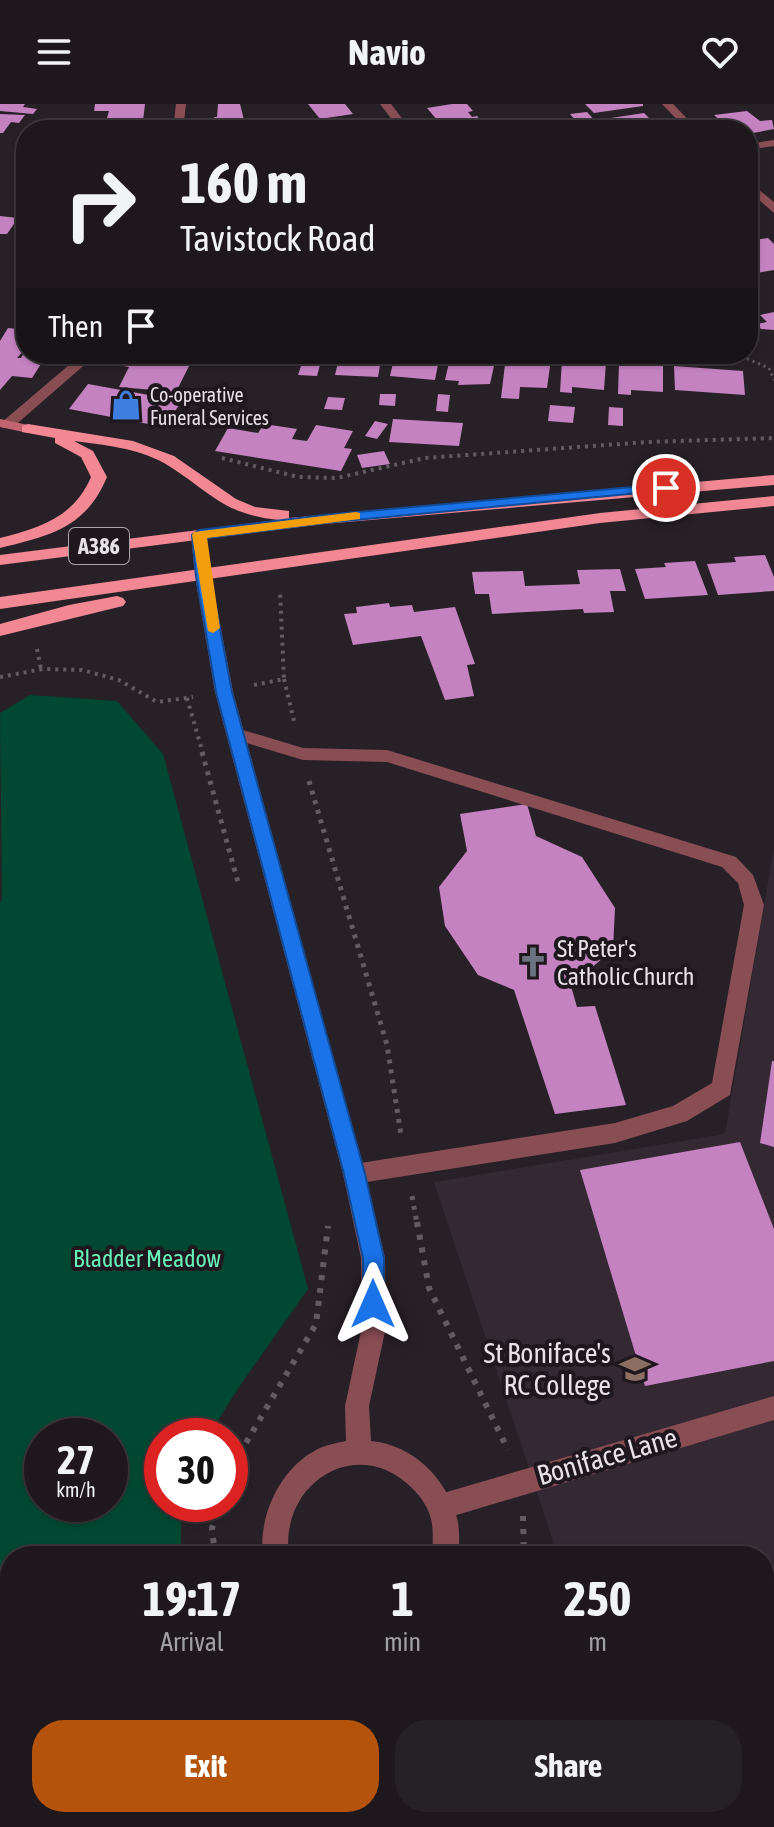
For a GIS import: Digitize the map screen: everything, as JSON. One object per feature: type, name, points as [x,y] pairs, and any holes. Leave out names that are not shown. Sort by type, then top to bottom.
[{"type":"highway","points":[[35,430],[127,444],[168,459],[218,496],[252,512],[324,519]]},
{"type":"highway","points":[[0,543],[42,532],[83,509],[93,497],[99,477],[87,454],[35,430]]},
{"type":"highway","name":"A386","points":[[0,560],[324,519],[774,480]]},
{"type":"highway","name":"A386","points":[[0,603],[600,518],[774,501]]},
{"type":"highway","points":[[0,630],[69,611],[141,597],[194,577]]},
{"type":"main road","points":[[4,424],[35,430]]},
{"type":"street","points":[[385,104],[398,120]]},
{"type":"street","points":[[667,104],[683,120]]},
{"type":"street","points":[[758,194],[774,209]]},
{"type":"street","points":[[4,424],[78,364]]},
{"type":"street","points":[[199,535],[194,577],[354,1174],[373,1258],[374,1327],[357,1406],[359,1451]]},
{"type":"street","points":[[236,734],[303,754],[387,756],[729,862],[746,880],[754,905],[722,1088],[679,1114],[615,1133],[354,1174]]},
{"type":"street","name":"Boniface Lane","points":[[440,1507],[774,1408]]},
{"type":"street","points":[[276,1546],[277,1523],[285,1500],[298,1480],[327,1460],[359,1451],[382,1453],[403,1461],[421,1476],[435,1495],[445,1517],[446,1546]]},
{"type":"path","points":[[758,363],[769,368],[774,380]]},
{"type":"path","points":[[216,456],[298,477],[337,478],[425,458],[648,442],[774,438]]},
{"type":"path","points":[[279,586],[284,679],[387,1045],[429,1288],[523,1480]]},
{"type":"path","points":[[36,645],[41,669]]},
{"type":"path","points":[[0,677],[41,669],[76,667],[105,674],[136,687],[157,702],[187,698],[228,849]]},
{"type":"path","points":[[224,692],[284,679]]},
{"type":"path","points":[[248,1439],[316,1324]]},
{"type":"path","points":[[214,1522],[214,1546]]},
{"type":"shaded area","name":"St Boniface's RC College","points":[[774,848],[774,1546],[555,1546],[434,1182],[725,1134]]},
{"type":"green space","name":"Bladder Meadow","points":[[30,695],[117,701],[163,754],[308,1289],[219,1418],[144,1418],[144,1522],[181,1522],[181,1546],[0,1546],[0,713]]},
{"type":"building","points":[[0,104],[25,104],[23,107],[37,109],[33,114],[0,111]]},
{"type":"building","points":[[95,104],[145,104],[143,120],[98,120],[107,118],[109,111],[94,111]]},
{"type":"building","points":[[218,104],[240,104],[244,120],[215,120]]},
{"type":"building","points":[[308,104],[345,104],[353,114],[320,119]]},
{"type":"building","points":[[467,104],[473,111],[468,112],[472,117],[477,116],[480,120],[437,120],[427,108]]},
{"type":"building","points":[[585,104],[643,104],[643,106],[594,113]]},
{"type":"building","points":[[747,111],[760,121],[772,120],[774,129],[758,132],[758,120],[719,120],[714,115]]},
{"type":"building","points":[[587,112],[594,120],[575,120],[570,114]]},
{"type":"building","points":[[644,113],[651,120],[613,120],[611,118]]},
{"type":"building","points":[[0,114],[25,115],[16,123],[11,122],[0,133]]},
{"type":"building","points":[[0,216],[16,218],[7,234],[0,234]]},
{"type":"building","points":[[768,238],[774,244],[774,270],[758,273],[758,240]]},
{"type":"building","points":[[774,312],[774,330],[761,329],[758,324],[767,322],[760,315]]},
{"type":"building","points":[[8,328],[16,329],[16,364],[41,364],[32,378],[12,376],[0,390],[0,341]]},
{"type":"building","points":[[190,364],[176,392],[119,387],[129,367],[118,365]]},
{"type":"building","points":[[272,364],[320,364],[317,376],[298,375],[301,366]]},
{"type":"building","points":[[338,364],[380,364],[378,377],[335,375]]},
{"type":"building","points":[[393,364],[438,364],[435,380],[390,376]]},
{"type":"building","points":[[449,364],[494,364],[490,384],[458,385],[459,381],[445,380]]},
{"type":"building","points":[[505,364],[550,364],[547,388],[520,387],[519,399],[501,398]]},
{"type":"building","points":[[562,364],[606,364],[604,390],[572,387],[572,393],[560,392]]},
{"type":"building","points":[[619,364],[663,366],[663,392],[631,390],[631,395],[618,394]]},
{"type":"building","points":[[674,366],[743,371],[745,395],[675,390]]},
{"type":"building","name":"Co-operative Funeral Services","points":[[88,384],[182,401],[164,427],[69,409]]},
{"type":"building","points":[[380,394],[396,394],[395,406],[379,405]]},
{"type":"building","points":[[438,394],[450,395],[448,412],[436,411]]},
{"type":"building","points":[[328,397],[345,398],[342,410],[324,409]]},
{"type":"building","points":[[550,405],[575,407],[573,423],[548,421]]},
{"type":"building","points":[[609,407],[623,408],[623,426],[608,425]]},
{"type":"building","points":[[393,419],[463,423],[459,446],[389,442]]},
{"type":"building","points":[[375,421],[388,424],[377,439],[365,436]]},
{"type":"building","points":[[264,424],[297,429],[292,439],[307,441],[316,425],[353,431],[344,448],[352,449],[341,471],[215,451],[228,428],[258,433]]},
{"type":"building","points":[[384,451],[390,464],[362,468],[357,455]]},
{"type":"building","points":[[765,555],[774,577],[774,591],[718,595],[707,564],[736,562],[734,557]]},
{"type":"building","points":[[695,561],[708,595],[645,599],[635,569]]},
{"type":"building","points":[[620,569],[626,591],[610,591],[614,612],[584,613],[583,609],[492,614],[489,594],[475,594],[472,572],[523,571],[525,586],[580,584],[577,570]]},
{"type":"building","points":[[389,603],[390,607],[412,605],[414,612],[455,607],[475,664],[467,665],[474,696],[445,700],[421,636],[353,645],[344,614],[357,613],[356,607]]},
{"type":"building","name":"St Peter's Catholic Church","points":[[527,804],[536,836],[582,857],[615,908],[613,949],[571,986],[577,1007],[595,1006],[626,1105],[555,1114],[514,990],[478,975],[445,926],[439,887],[467,851],[460,814]]},
{"type":"building","points":[[774,1061],[774,1147],[760,1143]]},
{"type":"building","points":[[740,1142],[774,1229],[774,1361],[645,1386],[580,1170]]},
{"type":"slow traffic","points":[[213,628],[199,535],[356,516]]},
{"type":"place","name":"Co-operative Funeral Services","points":[[126,405]]},
{"type":"place","name":"St Peter's Catholic Church","points":[[533,962]]},
{"type":"place","name":"St Boniface's RC College","points":[[635,1369]]},
{"type":"route","points":[[373,1304],[373,1258],[354,1174],[224,692],[203,576],[199,535],[324,519],[666,488]]}]
